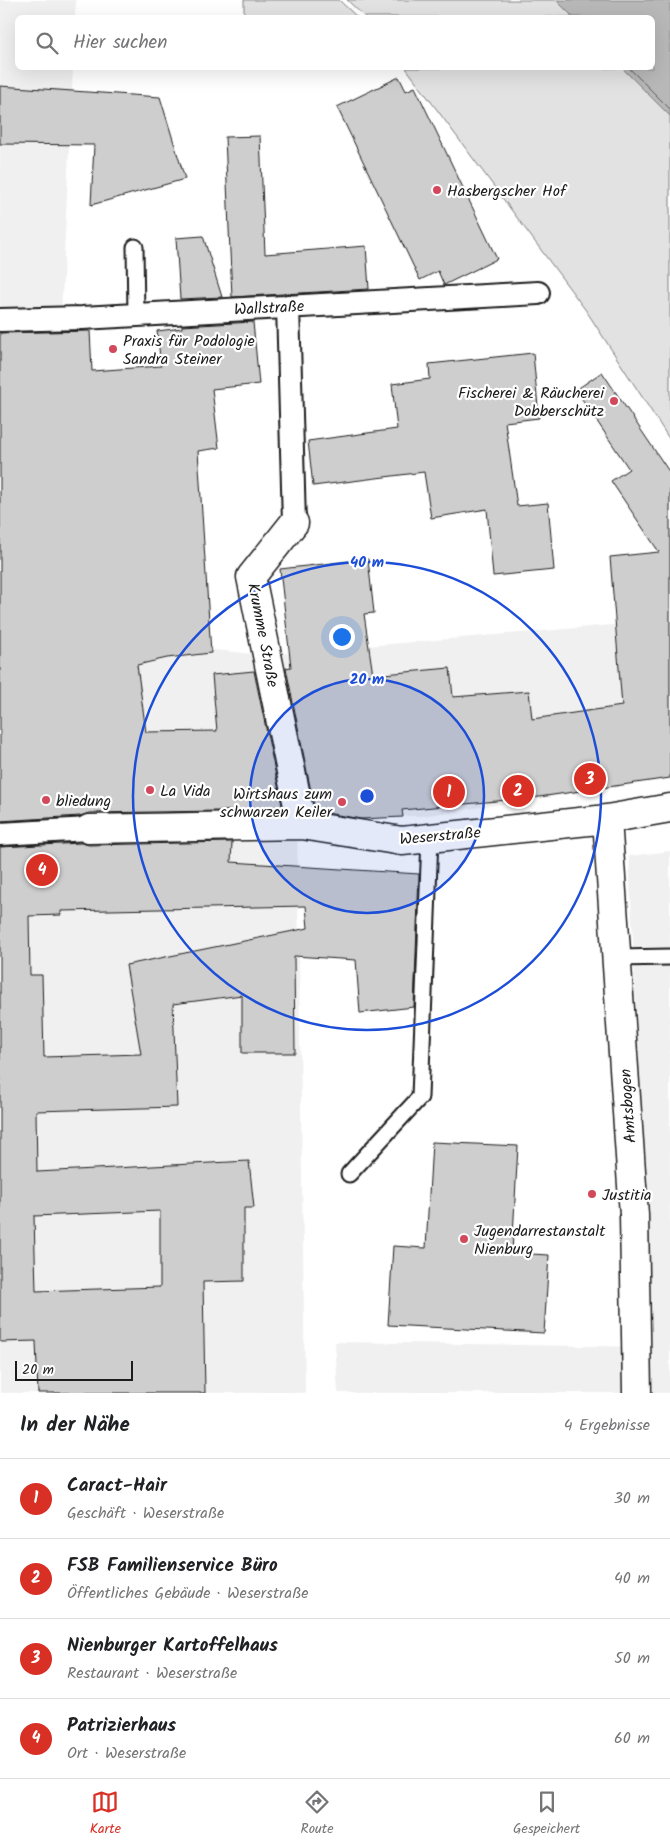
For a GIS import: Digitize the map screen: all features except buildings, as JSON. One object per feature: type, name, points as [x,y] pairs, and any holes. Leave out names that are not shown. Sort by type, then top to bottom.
[{"type":"street","name":"Wallstraße","points":[[0,320],[82,318],[538,293]]},
{"type":"street","name":"Krumme Straße","points":[[288,306],[294,523],[251,577],[302,826]]},
{"type":"street","name":"Weserstraße","points":[[0,834],[89,829],[302,826],[402,841],[607,819],[670,808]]},
{"type":"street","name":"Amtsbogen","points":[[607,819],[634,1215],[637,1393]]},
{"type":"lane","points":[[135,247],[136,315]]},
{"type":"lane","points":[[350,1174],[420,1097],[430,838]]},
{"type":"lane","points":[[617,958],[670,957]]},
{"type":"shaded area","points":[[0,0],[76,0],[75,15],[15,15],[15,70],[73,70],[46,632],[262,655],[670,620],[670,779],[422,816],[297,817],[305,1393],[0,1393]]},
{"type":"shaded area","points":[[244,0],[339,0],[355,15],[244,15]]},
{"type":"shaded area","points":[[347,0],[556,0],[571,15],[363,15]]},
{"type":"shaded area","points":[[407,70],[624,70],[670,116],[670,440],[587,312]]},
{"type":"shaded area","points":[[670,851],[670,1393],[338,1393],[335,1342],[652,1347],[629,856]]},
{"type":"water","points":[[556,0],[670,0],[670,116],[624,70],[655,70],[655,15],[571,15]]},
{"type":"place","name":"Hasbergscher Hof","points":[[437,190]]},
{"type":"place","name":"Praxis für Podologie Sandra Steiner","points":[[113,349]]},
{"type":"place","name":"Fischerei & Räucherei Dobberschütz","points":[[614,401]]},
{"type":"place","name":"Nienburger Kartoffelhaus","points":[[590,779]]},
{"type":"place","name":"La Vida","points":[[150,790]]},
{"type":"place","name":"FSB Familienservice Büro","points":[[518,791]]},
{"type":"place","name":"Caract-Hair","points":[[449,792]]},
{"type":"place","name":"bliedung","points":[[46,800]]},
{"type":"place","name":"Wirtshaus zum schwarzen Keiler","points":[[342,802]]},
{"type":"place","name":"Patrizierhaus","points":[[42,870]]},
{"type":"place","name":"Justitia","points":[[592,1194]]},
{"type":"place","name":"Jugendarrestanstalt Nienburg","points":[[464,1239]]}]
